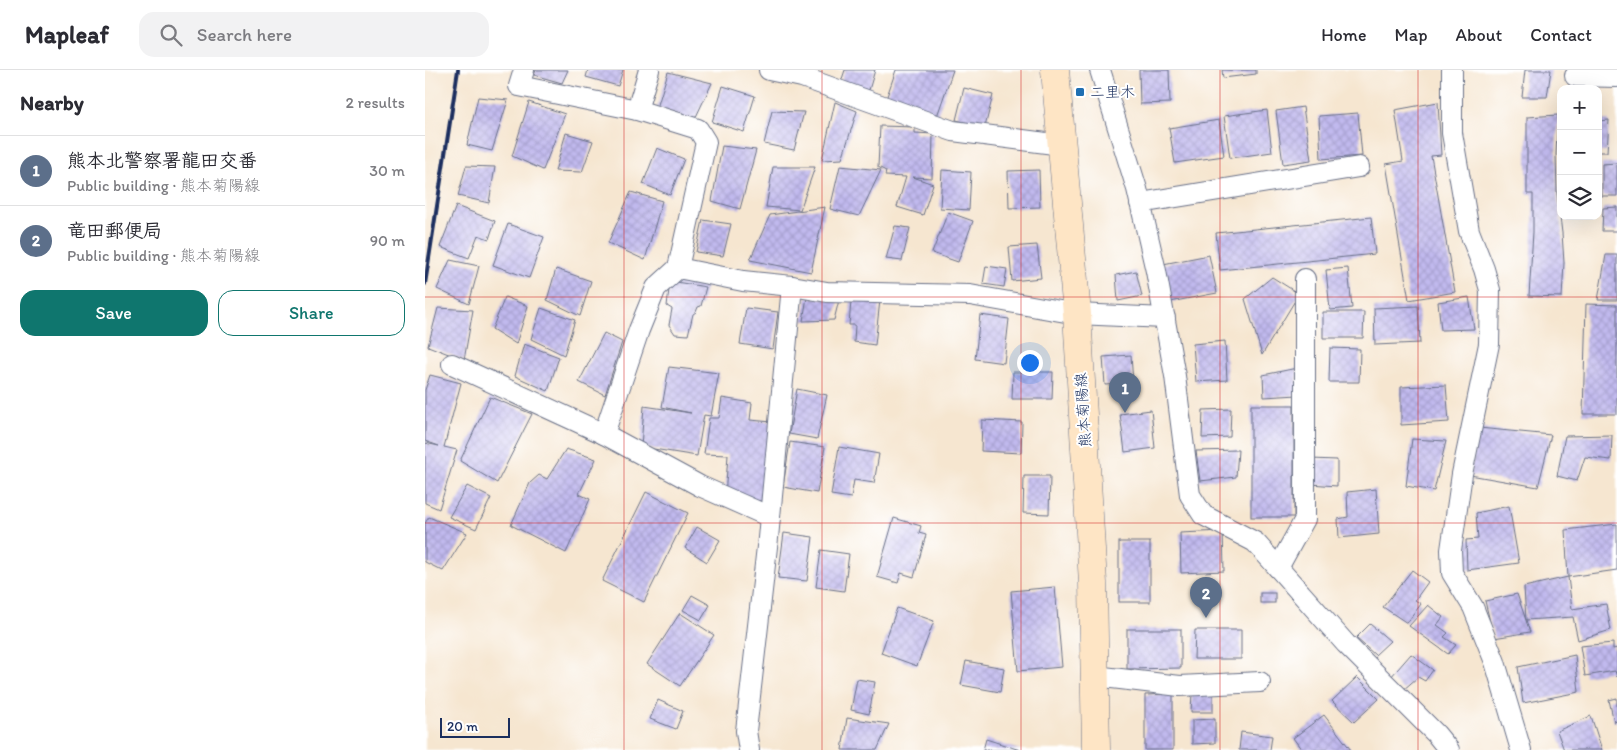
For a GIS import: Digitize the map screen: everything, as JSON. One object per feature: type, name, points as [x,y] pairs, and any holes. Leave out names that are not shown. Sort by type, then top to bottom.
[{"type":"main road","name":"熊本菊陽線","points":[[1055,70],[1077,314],[1093,582],[1096,750]]},
{"type":"street","points":[[524,70],[519,86],[637,110],[698,129],[706,142],[678,268],[656,288],[639,330],[604,434]]},
{"type":"street","points":[[637,110],[649,70]]},
{"type":"street","points":[[769,70],[802,77],[953,131],[1062,145]]},
{"type":"street","points":[[1100,70],[1140,203],[1156,271],[1175,376],[1190,495],[1203,515],[1255,542],[1346,644],[1436,734],[1449,750]]},
{"type":"street","points":[[1452,70],[1452,133],[1467,221],[1490,290],[1489,344],[1462,474],[1451,550],[1452,573],[1473,607],[1495,662],[1521,750]]},
{"type":"street","points":[[1575,76],[1617,77]]},
{"type":"street","points":[[1140,203],[1359,167]]},
{"type":"street","points":[[678,268],[743,281],[827,292],[970,295],[1077,314],[1165,318]]},
{"type":"street","points":[[1278,568],[1305,519],[1305,279]]},
{"type":"street","points":[[749,750],[746,731],[770,517],[792,286]]},
{"type":"street","points":[[452,364],[604,434],[700,486],[770,517]]},
{"type":"street","points":[[1095,676],[1180,686],[1260,682]]},
{"type":"building","points":[[536,70],[568,70],[562,83],[534,75]]},
{"type":"building","points":[[588,70],[623,70],[618,86],[586,77]]},
{"type":"building","points":[[845,70],[875,70],[869,90],[841,82]]},
{"type":"building","points":[[896,70],[953,70],[935,122],[884,105]]},
{"type":"building","points":[[1139,70],[1169,70],[1170,103],[1140,104]]},
{"type":"building","points":[[1222,70],[1256,70],[1256,74],[1223,78]]},
{"type":"building","points":[[1525,70],[1551,70],[1547,97],[1522,97]]},
{"type":"building","points":[[668,72],[712,83],[694,121],[657,108]]},
{"type":"building","points":[[723,86],[755,96],[744,132],[712,122]]},
{"type":"building","points":[[964,88],[993,95],[985,127],[956,120]]},
{"type":"building","points":[[478,97],[508,100],[492,151],[467,145]]},
{"type":"building","points":[[529,102],[565,114],[543,170],[512,156]]},
{"type":"building","points":[[835,102],[857,111],[842,159],[822,160]]},
{"type":"building","points":[[1438,102],[1441,155],[1431,156],[1455,292],[1409,300],[1386,164],[1403,161],[1395,110]]},
{"type":"building","points":[[1303,107],[1311,160],[1283,164],[1276,111]]},
{"type":"building","points":[[1267,110],[1272,152],[1230,158],[1224,116]]},
{"type":"building","points":[[772,111],[804,112],[794,150],[764,144]]},
{"type":"building","points":[[1358,113],[1362,156],[1321,159],[1319,116]]},
{"type":"building","points":[[1557,115],[1557,220],[1560,220],[1564,263],[1562,297],[1529,296],[1533,194],[1527,194],[1527,117]]},
{"type":"building","points":[[1219,120],[1224,156],[1175,163],[1169,128]]},
{"type":"building","points":[[1609,120],[1607,152],[1602,152],[1602,121]]},
{"type":"building","points":[[880,126],[915,127],[915,133],[933,134],[932,178],[913,177],[933,184],[923,215],[897,207],[906,177],[885,176],[886,171],[878,167]]},
{"type":"building","points":[[566,133],[593,141],[582,172],[555,171]]},
{"type":"building","points":[[722,146],[756,150],[740,209],[712,201]]},
{"type":"building","points":[[657,148],[684,159],[670,195],[643,184]]},
{"type":"building","points":[[1617,163],[1617,196],[1602,196],[1602,164]]},
{"type":"building","points":[[466,166],[495,167],[489,203],[458,196]]},
{"type":"building","points":[[840,166],[881,170],[859,216],[830,209]]},
{"type":"building","points":[[773,167],[815,167],[800,210],[766,207]]},
{"type":"building","points":[[942,170],[971,172],[969,210],[940,208]]},
{"type":"building","points":[[1039,170],[1040,207],[1009,208],[1008,171]]},
{"type":"building","points":[[631,192],[662,201],[645,260],[608,243]]},
{"type":"building","points":[[456,206],[495,221],[489,239],[478,235],[469,258],[440,247]]},
{"type":"building","points":[[825,207],[811,272],[750,260],[770,215]]},
{"type":"building","points":[[1617,207],[1617,231],[1602,231],[1603,208]]},
{"type":"building","points":[[948,212],[973,221],[958,262],[932,253]]},
{"type":"building","points":[[1371,217],[1375,254],[1220,270],[1216,233]]},
{"type":"building","points":[[703,220],[731,224],[723,256],[696,252]]},
{"type":"building","points":[[508,224],[544,237],[529,278],[493,265]]},
{"type":"building","points":[[895,226],[910,228],[902,261],[886,259]]},
{"type":"building","points":[[1037,245],[1041,278],[1012,281],[1009,247]]},
{"type":"building","points":[[1209,255],[1217,293],[1170,302],[1163,264]]},
{"type":"building","points":[[1606,255],[1617,255],[1617,300],[1598,300]]},
{"type":"building","points":[[450,260],[479,266],[469,304],[437,289]]},
{"type":"building","points":[[986,266],[1007,269],[1004,287],[983,284]]},
{"type":"building","points":[[1348,268],[1352,308],[1330,310],[1326,270]]},
{"type":"building","points":[[556,269],[591,281],[580,316],[547,300]]},
{"type":"building","points":[[1136,271],[1142,296],[1118,301],[1116,275]]},
{"type":"building","points":[[1272,277],[1299,294],[1262,355],[1245,299]]},
{"type":"building","points":[[670,281],[706,287],[701,306],[693,314],[688,335],[675,334],[669,325],[672,309],[667,306]]},
{"type":"building","points":[[505,297],[528,306],[516,344],[492,329]]},
{"type":"building","points":[[807,297],[839,300],[834,320],[803,321]]},
{"type":"building","points":[[1469,297],[1474,329],[1441,330],[1438,302]]},
{"type":"building","points":[[880,300],[875,345],[854,342],[855,325],[849,325],[851,301]]},
{"type":"building","points":[[1586,304],[1617,305],[1617,414],[1583,414]]},
{"type":"building","points":[[1418,306],[1420,343],[1375,345],[1374,308]]},
{"type":"building","points":[[438,308],[473,310],[464,360],[428,346]]},
{"type":"building","points":[[541,308],[575,320],[564,355],[531,339]]},
{"type":"building","points":[[746,308],[778,312],[773,349],[740,344]]},
{"type":"building","points":[[1323,312],[1364,312],[1363,338],[1323,338]]},
{"type":"building","points":[[980,315],[1009,319],[1004,363],[975,359]]},
{"type":"building","points":[[604,333],[622,342],[605,395],[579,382]]},
{"type":"building","points":[[1225,341],[1227,380],[1196,382],[1193,344]]},
{"type":"building","points":[[524,344],[559,357],[548,391],[515,376]]},
{"type":"building","points":[[1330,348],[1360,349],[1359,382],[1329,382]]},
{"type":"building","points":[[1131,355],[1133,383],[1105,385],[1103,357]]},
{"type":"building","points":[[669,367],[719,373],[711,416],[704,415],[697,456],[641,447],[644,406],[691,413],[662,407]]},
{"type":"building","points":[[1297,368],[1298,395],[1264,397],[1263,375]]},
{"type":"building","points":[[1013,372],[1053,372],[1052,399],[1012,399]]},
{"type":"building","points":[[430,375],[461,383],[444,447],[457,450],[439,509],[425,503],[425,443],[439,446],[425,441],[425,390]]},
{"type":"building","points":[[1446,385],[1449,422],[1401,425],[1401,387]]},
{"type":"building","points":[[797,389],[827,395],[817,439],[789,434]]},
{"type":"building","points":[[490,397],[532,414],[497,483],[460,461]]},
{"type":"building","points":[[722,398],[752,403],[750,420],[772,422],[762,501],[725,497],[728,455],[704,454],[709,418],[719,418]]},
{"type":"building","points":[[1251,405],[1294,405],[1294,517],[1251,517]]},
{"type":"building","points":[[1231,409],[1230,437],[1202,438],[1203,410]]},
{"type":"building","points":[[1151,410],[1155,448],[1125,452],[1120,414]]},
{"type":"building","points":[[982,420],[1022,422],[1021,453],[981,451]]},
{"type":"building","points":[[1479,428],[1551,435],[1538,487],[1470,475]]},
{"type":"building","points":[[1612,435],[1611,460],[1585,457],[1577,481],[1557,476],[1565,436]]},
{"type":"building","points":[[1412,439],[1446,441],[1434,491],[1406,486]]},
{"type":"building","points":[[790,442],[825,447],[817,493],[783,487]]},
{"type":"building","points":[[839,447],[879,454],[874,483],[854,480],[851,498],[831,495]]},
{"type":"building","points":[[566,449],[596,459],[579,494],[590,499],[566,553],[511,525],[530,483],[539,475],[547,479]]},
{"type":"building","points":[[1238,450],[1236,477],[1200,481],[1196,451]]},
{"type":"building","points":[[1311,459],[1337,460],[1337,486],[1310,484]]},
{"type":"building","points":[[1024,476],[1050,476],[1049,514],[1023,513]]},
{"type":"building","points":[[467,486],[491,498],[476,529],[449,517]]},
{"type":"building","points":[[1376,489],[1379,534],[1339,538],[1338,519],[1348,517],[1347,492]]},
{"type":"building","points":[[646,492],[688,513],[644,602],[602,581]]},
{"type":"building","points":[[1509,506],[1519,563],[1467,570],[1466,540],[1478,539],[1476,513]]},
{"type":"building","points":[[429,517],[467,533],[443,571],[425,562],[425,523]]},
{"type":"building","points":[[894,518],[921,526],[919,533],[926,535],[914,577],[901,573],[898,583],[877,577]]},
{"type":"building","points":[[1617,524],[1617,570],[1568,577],[1565,530]]},
{"type":"building","points":[[697,527],[720,540],[707,562],[685,548]]},
{"type":"building","points":[[1223,531],[1224,571],[1181,573],[1180,533]]},
{"type":"building","points":[[784,533],[813,537],[807,581],[778,578]]},
{"type":"building","points":[[1119,542],[1150,542],[1150,602],[1119,602]]},
{"type":"building","points":[[821,550],[849,554],[844,591],[816,587]]},
{"type":"building","points":[[1412,570],[1428,582],[1415,600],[1421,604],[1407,623],[1383,607]]},
{"type":"building","points":[[1568,577],[1572,609],[1606,604],[1611,630],[1578,640],[1573,617],[1526,620],[1524,587]]},
{"type":"building","points":[[1055,587],[1062,667],[1018,671],[1011,591]]},
{"type":"building","points":[[1260,593],[1275,593],[1275,603],[1260,603]]},
{"type":"building","points":[[1517,594],[1530,632],[1494,638],[1485,601]]},
{"type":"building","points":[[692,595],[710,605],[701,620],[683,610]]},
{"type":"building","points":[[1428,605],[1443,617],[1437,625],[1448,633],[1444,637],[1456,645],[1448,654],[1409,626]]},
{"type":"building","points":[[897,608],[934,621],[917,666],[881,653]]},
{"type":"building","points":[[680,613],[714,635],[680,686],[647,664]]},
{"type":"building","points":[[1370,624],[1390,641],[1375,655],[1356,638]]},
{"type":"building","points":[[1127,629],[1181,629],[1181,668],[1127,669]]},
{"type":"building","points":[[1195,630],[1241,630],[1241,659],[1194,659]]},
{"type":"building","points":[[1613,643],[1613,649],[1617,648],[1617,677],[1615,671],[1585,676],[1580,646]]},
{"type":"building","points":[[1411,654],[1433,670],[1425,681],[1418,677],[1403,690],[1390,678]]},
{"type":"building","points":[[1575,655],[1579,692],[1523,703],[1518,667]]},
{"type":"building","points":[[966,661],[1004,668],[1000,692],[961,685]]},
{"type":"building","points":[[1357,677],[1379,699],[1354,722],[1332,701]]},
{"type":"building","points":[[857,679],[875,682],[869,714],[851,710]]},
{"type":"building","points":[[1192,692],[1213,692],[1213,712],[1191,712]]},
{"type":"building","points":[[1173,694],[1173,750],[1145,750],[1145,695]]},
{"type":"building","points":[[1617,698],[1617,721],[1614,722],[1609,700]]},
{"type":"building","points":[[658,700],[683,711],[676,729],[650,719]]},
{"type":"building","points":[[1324,715],[1351,750],[1302,750],[1293,738]]},
{"type":"building","points":[[1591,716],[1602,750],[1564,750],[1557,731]]},
{"type":"building","points":[[847,718],[889,724],[877,750],[842,750]]},
{"type":"building","points":[[1215,719],[1215,743],[1192,744],[1192,720]]},
{"type":"building","points":[[1241,732],[1272,736],[1270,750],[1239,750]]},
{"type":"building","points":[[986,739],[1020,750],[983,750]]},
{"type":"railway","points":[[425,284],[458,70]]},
{"type":"place","name":"二里木","points":[[1080,92]]},
{"type":"place","name":"熊本北警察署龍田交番","points":[[1125,413]]},
{"type":"place","name":"竜田郵便局","points":[[1206,618]]}]
